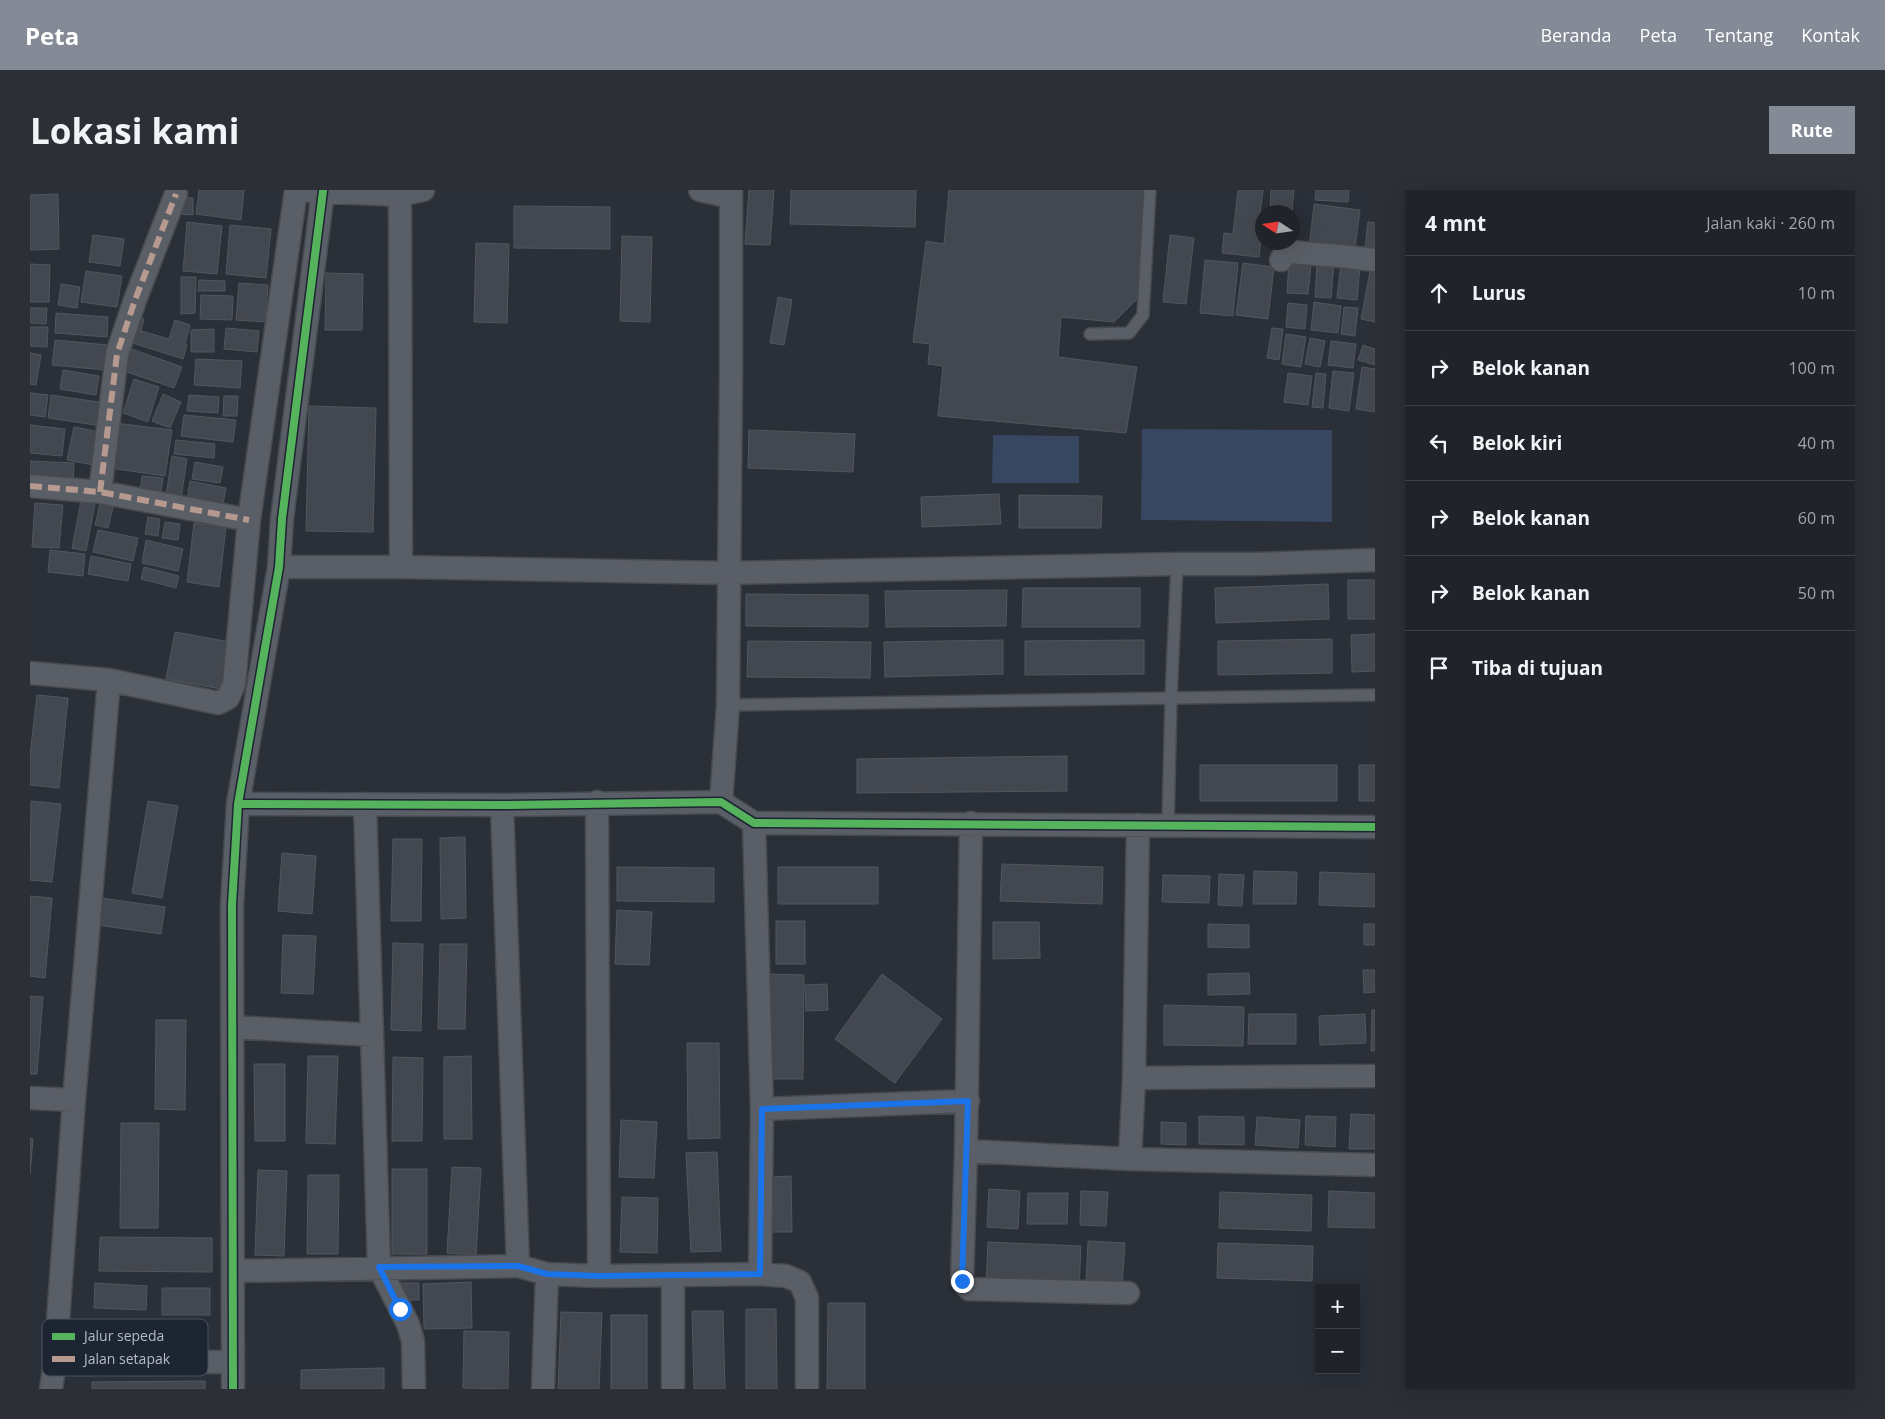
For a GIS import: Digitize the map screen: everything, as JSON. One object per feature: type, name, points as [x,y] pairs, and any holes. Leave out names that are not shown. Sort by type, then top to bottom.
[{"type":"street","points":[[30,673],[109,680],[218,703],[228,698],[234,684],[250,520],[296,190],[400,192],[423,190]]},
{"type":"street","points":[[700,190],[731,194],[728,705],[721,802]]},
{"type":"street","points":[[233,1389],[232,905],[238,804],[280,567],[282,519],[323,191]]},
{"type":"street","points":[[400,192],[401,567]]},
{"type":"street","points":[[100,492],[117,354],[134,300],[176,194]]},
{"type":"street","points":[[1281,260],[1284,255],[1290,252],[1375,260]]},
{"type":"street","points":[[30,486],[100,492],[250,520]]},
{"type":"street","points":[[280,567],[401,567],[730,573],[1256,564],[1375,560]]},
{"type":"street","points":[[58,1319],[74,1100],[109,680]]},
{"type":"street","points":[[238,804],[502,805],[597,802],[721,802],[754,823],[1168,824],[1375,827]]},
{"type":"street","points":[[597,802],[599,1276]]},
{"type":"street","points":[[364,804],[379,1267],[408,1324],[413,1341],[414,1389]]},
{"type":"street","points":[[502,805],[518,1266]]},
{"type":"street","points":[[754,823],[762,1109],[760,1274]]},
{"type":"street","points":[[971,824],[968,1101],[962,1281],[969,1289],[1128,1293]]},
{"type":"street","points":[[1130,1159],[1134,1078],[1138,825]]},
{"type":"street","points":[[232,1027],[372,1035]]},
{"type":"street","points":[[1134,1078],[1375,1076]]},
{"type":"street","points":[[30,1098],[74,1100]]},
{"type":"street","points":[[762,1109],[968,1101]]},
{"type":"street","points":[[966,1151],[1130,1159],[1375,1165]]},
{"type":"street","points":[[233,1271],[518,1266],[547,1274],[599,1276],[760,1274],[786,1276],[800,1282],[807,1298],[807,1389]]},
{"type":"street","points":[[542,1389],[547,1274]]},
{"type":"street","points":[[673,1276],[673,1389]]},
{"type":"street","points":[[208,1362],[232,1362]]},
{"type":"street","points":[[51,1389],[53,1376]]},
{"type":"lane","points":[[1090,334],[1129,333],[1143,315],[1150,190]]},
{"type":"lane","points":[[1168,824],[1170,698],[1177,564]]},
{"type":"lane","points":[[728,705],[1375,695]]},
{"type":"water","points":[[1142,429],[1332,430],[1332,522],[1141,520]]},
{"type":"water","points":[[993,435],[1079,436],[1079,483],[992,483]]},
{"type":"building","points":[[199,190],[244,190],[241,220],[196,214]]},
{"type":"building","points":[[749,190],[774,190],[770,245],[745,244]]},
{"type":"building","points":[[791,190],[916,190],[915,227],[790,224]]},
{"type":"building","points":[[949,190],[1145,190],[1137,299],[1114,322],[1061,317],[1058,357],[1137,367],[1126,433],[938,416],[943,366],[928,364],[930,344],[913,342],[926,241],[944,244]]},
{"type":"building","points":[[1238,190],[1263,190],[1261,205],[1255,205],[1255,250],[1260,250],[1259,257],[1222,253],[1224,233],[1233,234]]},
{"type":"building","points":[[1271,190],[1294,190],[1293,205],[1270,205]]},
{"type":"building","points":[[1316,190],[1349,190],[1348,202],[1315,200]]},
{"type":"building","points":[[58,194],[59,249],[30,250],[30,195]]},
{"type":"building","points":[[178,197],[193,198],[193,215],[178,214]]},
{"type":"building","points":[[1314,204],[1360,210],[1354,255],[1309,249]]},
{"type":"building","points":[[514,206],[610,207],[610,249],[514,248]]},
{"type":"building","points":[[187,222],[222,226],[217,274],[183,271]]},
{"type":"building","points":[[1368,222],[1375,223],[1375,249],[1365,248]]},
{"type":"building","points":[[230,225],[271,229],[266,278],[226,274]]},
{"type":"building","points":[[93,235],[124,239],[120,266],[89,262]]},
{"type":"building","points":[[1170,235],[1194,238],[1186,304],[1163,302]]},
{"type":"building","points":[[622,236],[652,237],[650,322],[620,321]]},
{"type":"building","points":[[476,243],[509,244],[507,323],[474,322]]},
{"type":"building","points":[[1205,260],[1238,263],[1233,316],[1200,313]]},
{"type":"building","points":[[1289,262],[1311,264],[1308,294],[1287,293]]},
{"type":"building","points":[[1243,263],[1274,267],[1268,319],[1236,315]]},
{"type":"building","points":[[1317,263],[1334,264],[1331,298],[1315,297]]},
{"type":"building","points":[[1341,263],[1360,265],[1357,300],[1337,298]]},
{"type":"building","points":[[30,264],[50,265],[49,302],[30,302]]},
{"type":"building","points":[[1371,266],[1375,267],[1375,322],[1361,319]]},
{"type":"building","points":[[86,271],[122,276],[117,307],[81,302]]},
{"type":"building","points":[[326,273],[363,274],[362,330],[325,330]]},
{"type":"building","points":[[181,277],[196,277],[195,313],[181,314]]},
{"type":"building","points":[[199,280],[225,281],[225,291],[198,291]]},
{"type":"building","points":[[239,283],[268,285],[265,322],[236,320]]},
{"type":"building","points":[[61,284],[80,287],[77,308],[58,305]]},
{"type":"building","points":[[201,295],[233,296],[232,320],[200,319]]},
{"type":"building","points":[[778,297],[792,300],[784,345],[770,343]]},
{"type":"building","points":[[1314,302],[1341,306],[1338,333],[1311,330]]},
{"type":"building","points":[[1288,303],[1307,305],[1305,329],[1286,327]]},
{"type":"building","points":[[1344,307],[1358,308],[1355,336],[1341,334]]},
{"type":"building","points":[[30,308],[47,308],[46,324],[30,323]]},
{"type":"building","points":[[56,313],[108,317],[107,337],[55,333]]},
{"type":"building","points":[[131,315],[144,319],[141,331],[169,339],[175,320],[190,325],[183,359],[123,340]]},
{"type":"building","points":[[30,327],[48,327],[47,347],[30,346]]},
{"type":"building","points":[[226,328],[259,331],[257,352],[224,349]]},
{"type":"building","points":[[1272,328],[1283,329],[1279,360],[1267,358]]},
{"type":"building","points":[[214,329],[214,352],[191,352],[191,330]]},
{"type":"building","points":[[1286,334],[1306,337],[1301,367],[1282,364]]},
{"type":"building","points":[[1310,338],[1325,341],[1320,367],[1305,364]]},
{"type":"building","points":[[55,340],[108,345],[105,370],[52,365]]},
{"type":"building","points":[[1331,341],[1356,344],[1353,368],[1328,365]]},
{"type":"building","points":[[1363,345],[1375,349],[1375,365],[1358,360]]},
{"type":"building","points":[[129,348],[182,367],[174,388],[121,370]]},
{"type":"building","points":[[30,353],[41,355],[36,385],[30,384]]},
{"type":"building","points":[[196,359],[242,361],[240,388],[194,385]]},
{"type":"building","points":[[1362,367],[1375,369],[1375,412],[1356,409]]},
{"type":"building","points":[[63,370],[99,376],[96,395],[60,389]]},
{"type":"building","points":[[1333,371],[1354,373],[1349,411],[1329,408]]},
{"type":"building","points":[[1288,373],[1312,376],[1308,405],[1284,402]]},
{"type":"building","points":[[1316,373],[1326,374],[1323,408],[1312,407]]},
{"type":"building","points":[[134,379],[159,387],[148,422],[123,413]]},
{"type":"building","points":[[30,393],[48,395],[45,417],[30,415]]},
{"type":"building","points":[[163,394],[181,402],[170,428],[152,421]]},
{"type":"building","points":[[51,395],[105,403],[102,426],[48,418]]},
{"type":"building","points":[[189,395],[219,397],[218,413],[187,411]]},
{"type":"building","points":[[224,396],[238,396],[237,416],[223,416]]},
{"type":"building","points":[[309,406],[376,408],[373,532],[306,531]]},
{"type":"building","points":[[184,415],[236,420],[233,442],[181,436]]},
{"type":"building","points":[[115,423],[172,430],[165,476],[109,468]]},
{"type":"building","points":[[30,425],[65,429],[62,456],[30,453]]},
{"type":"building","points":[[74,427],[99,432],[93,465],[67,460]]},
{"type":"building","points":[[749,430],[855,434],[853,472],[748,468]]},
{"type":"building","points":[[176,440],[215,444],[214,458],[174,454]]},
{"type":"building","points":[[172,456],[187,459],[180,505],[165,503]]},
{"type":"building","points":[[30,461],[74,463],[73,485],[30,483]]},
{"type":"building","points":[[195,462],[223,467],[220,483],[192,479]]},
{"type":"building","points":[[142,476],[163,478],[160,501],[139,498]]},
{"type":"building","points":[[190,481],[226,488],[221,514],[186,507]]},
{"type":"building","points":[[999,494],[1001,524],[922,527],[921,497]]},
{"type":"building","points":[[1019,495],[1102,496],[1101,528],[1019,528]]},
{"type":"building","points":[[81,501],[95,504],[86,551],[72,548]]},
{"type":"building","points":[[35,503],[63,505],[59,548],[32,547]]},
{"type":"building","points":[[100,504],[113,507],[108,528],[95,525]]},
{"type":"building","points":[[148,517],[160,519],[158,536],[145,534]]},
{"type":"building","points":[[165,522],[180,524],[178,540],[162,538]]},
{"type":"building","points":[[194,523],[226,527],[219,587],[187,582]]},
{"type":"building","points":[[98,530],[138,538],[133,561],[93,552]]},
{"type":"building","points":[[146,540],[183,549],[178,571],[142,563]]},
{"type":"building","points":[[50,550],[85,554],[83,576],[48,572]]},
{"type":"building","points":[[91,556],[131,564],[128,581],[88,574]]},
{"type":"building","points":[[144,567],[179,576],[176,588],[141,579]]},
{"type":"building","points":[[1348,580],[1375,580],[1375,619],[1348,619]]},
{"type":"building","points":[[1328,584],[1329,619],[1216,623],[1215,588]]},
{"type":"building","points":[[1023,588],[1140,588],[1140,627],[1022,627]]},
{"type":"building","points":[[1007,590],[1006,626],[886,627],[885,591]]},
{"type":"building","points":[[746,594],[868,595],[868,627],[746,626]]},
{"type":"building","points":[[175,632],[230,642],[221,689],[166,679]]},
{"type":"building","points":[[1375,634],[1375,671],[1352,672],[1351,635]]},
{"type":"building","points":[[1332,639],[1332,673],[1218,675],[1218,641]]},
{"type":"building","points":[[1003,640],[1003,674],[885,677],[884,642]]},
{"type":"building","points":[[1144,640],[1144,674],[1025,675],[1025,641]]},
{"type":"building","points":[[748,641],[871,642],[870,678],[747,677]]},
{"type":"building","points":[[37,695],[68,698],[59,788],[30,785],[30,755]]},
{"type":"building","points":[[1067,756],[1067,791],[857,793],[857,759]]},
{"type":"building","points":[[1200,765],[1337,765],[1337,801],[1200,801]]},
{"type":"building","points":[[1359,765],[1375,765],[1375,801],[1359,801]]},
{"type":"building","points":[[31,801],[61,804],[52,882],[30,880]]},
{"type":"building","points":[[148,801],[178,806],[162,898],[132,893]]},
{"type":"building","points":[[465,837],[466,918],[441,919],[440,838]]},
{"type":"building","points":[[393,839],[422,839],[421,921],[391,921]]},
{"type":"building","points":[[282,853],[316,856],[312,914],[278,911]]},
{"type":"building","points":[[1002,864],[1103,867],[1102,904],[1000,901]]},
{"type":"building","points":[[617,867],[714,868],[714,902],[617,901]]},
{"type":"building","points":[[778,867],[878,867],[878,904],[778,904]]},
{"type":"building","points":[[1254,871],[1297,872],[1296,904],[1253,904]]},
{"type":"building","points":[[1320,872],[1375,874],[1375,907],[1319,905]]},
{"type":"building","points":[[1219,874],[1244,875],[1242,906],[1218,905]]},
{"type":"building","points":[[1163,875],[1210,876],[1209,903],[1162,902]]},
{"type":"building","points":[[30,896],[52,898],[45,978],[30,976]]},
{"type":"building","points":[[101,898],[165,907],[161,934],[97,925]]},
{"type":"building","points":[[617,910],[652,912],[649,965],[615,964]]},
{"type":"building","points":[[776,921],[805,921],[805,964],[776,964]]},
{"type":"building","points":[[993,922],[1039,922],[1040,958],[993,959]]},
{"type":"building","points":[[1208,924],[1249,925],[1249,948],[1208,947]]},
{"type":"building","points":[[1364,924],[1375,924],[1375,945],[1364,945]]},
{"type":"building","points":[[283,935],[316,936],[313,994],[281,993]]},
{"type":"building","points":[[393,943],[423,944],[421,1031],[391,1030]]},
{"type":"building","points":[[440,944],[467,944],[465,1029],[438,1029]]},
{"type":"building","points":[[1363,970],[1375,970],[1375,992],[1364,993]]},
{"type":"building","points":[[1249,973],[1250,994],[1208,995],[1208,974]]},
{"type":"building","points":[[766,974],[804,975],[803,1079],[765,1079]]},
{"type":"building","points":[[882,974],[942,1019],[895,1083],[835,1039]]},
{"type":"building","points":[[827,984],[828,1010],[806,1011],[805,985]]},
{"type":"building","points":[[30,996],[43,997],[37,1074],[30,1074]]},
{"type":"building","points":[[1164,1005],[1244,1007],[1243,1046],[1164,1045]]},
{"type":"building","points":[[1372,1010],[1375,1010],[1375,1051],[1371,1051]]},
{"type":"building","points":[[1249,1014],[1296,1014],[1296,1044],[1248,1044]]},
{"type":"building","points":[[1365,1014],[1366,1043],[1320,1045],[1319,1016]]},
{"type":"building","points":[[156,1020],[186,1020],[185,1110],[155,1109]]},
{"type":"building","points":[[687,1043],[719,1043],[720,1138],[688,1139]]},
{"type":"building","points":[[308,1056],[338,1056],[335,1144],[306,1143]]},
{"type":"building","points":[[471,1056],[472,1139],[444,1139],[444,1057]]},
{"type":"building","points":[[393,1057],[423,1058],[422,1141],[392,1141]]},
{"type":"building","points":[[254,1064],[285,1064],[285,1141],[255,1141]]},
{"type":"building","points":[[1351,1114],[1375,1115],[1375,1149],[1349,1149]]},
{"type":"building","points":[[1199,1116],[1244,1117],[1244,1145],[1199,1144]]},
{"type":"building","points":[[1306,1116],[1336,1117],[1335,1147],[1305,1145]]},
{"type":"building","points":[[1257,1117],[1300,1120],[1298,1148],[1255,1145]]},
{"type":"building","points":[[621,1120],[657,1122],[654,1178],[619,1177]]},
{"type":"building","points":[[1161,1122],[1186,1123],[1186,1145],[1161,1144]]},
{"type":"building","points":[[121,1123],[159,1123],[158,1228],[120,1228]]},
{"type":"building","points":[[30,1138],[33,1139],[30,1174]]},
{"type":"building","points":[[717,1152],[721,1251],[691,1252],[686,1153]]},
{"type":"building","points":[[452,1167],[481,1168],[476,1255],[447,1253]]},
{"type":"building","points":[[392,1169],[427,1169],[427,1254],[392,1254]]},
{"type":"building","points":[[258,1170],[287,1171],[284,1256],[255,1255]]},
{"type":"building","points":[[308,1175],[339,1175],[338,1254],[307,1254]]},
{"type":"building","points":[[791,1176],[792,1232],[768,1232],[767,1177]]},
{"type":"building","points":[[989,1189],[1020,1191],[1018,1229],[987,1227]]},
{"type":"building","points":[[1081,1191],[1108,1192],[1106,1226],[1080,1225]]},
{"type":"building","points":[[1329,1191],[1375,1193],[1375,1228],[1328,1227]]},
{"type":"building","points":[[1220,1192],[1312,1195],[1311,1231],[1219,1228]]},
{"type":"building","points":[[1028,1193],[1068,1193],[1067,1224],[1027,1224]]},
{"type":"building","points":[[622,1197],[658,1198],[657,1253],[620,1252]]},
{"type":"building","points":[[100,1237],[212,1238],[212,1272],[99,1271]]},
{"type":"building","points":[[1088,1241],[1125,1243],[1122,1286],[1086,1284]]},
{"type":"building","points":[[988,1242],[1081,1246],[1079,1290],[986,1286]]},
{"type":"building","points":[[1218,1243],[1313,1246],[1312,1281],[1217,1278]]},
{"type":"building","points":[[471,1282],[472,1328],[424,1329],[423,1284]]},
{"type":"building","points":[[95,1283],[147,1286],[146,1310],[94,1308]]},
{"type":"building","points":[[398,1283],[419,1283],[419,1300],[398,1300]]},
{"type":"building","points":[[162,1288],[210,1288],[210,1315],[162,1315]]},
{"type":"building","points":[[828,1303],[865,1303],[865,1389],[827,1389]]},
{"type":"building","points":[[746,1309],[776,1309],[777,1389],[746,1389]]},
{"type":"building","points":[[692,1311],[723,1311],[725,1389],[694,1389]]},
{"type":"building","points":[[561,1312],[602,1313],[599,1389],[558,1389]]},
{"type":"building","points":[[611,1315],[647,1315],[647,1389],[611,1389]]},
{"type":"building","points":[[464,1331],[509,1332],[508,1389],[463,1388]]},
{"type":"building","points":[[384,1368],[384,1389],[301,1389],[301,1370]]},
{"type":"building","points":[[205,1381],[205,1389],[92,1389],[92,1382]]},
{"type":"marked path","points":[[100,492],[117,354],[135,300],[176,194]]},
{"type":"marked path","points":[[30,486],[100,492],[249,520]]},
{"type":"cycle path","points":[[233,1389],[232,905],[238,804],[279,567],[282,519],[323,191]]},
{"type":"cycle path","points":[[238,804],[502,805],[721,802],[754,823],[1375,827]]},
{"type":"route","points":[[400,1309],[379,1267],[518,1266],[547,1274],[599,1276],[760,1274],[762,1109],[968,1101],[962,1281]]}]
